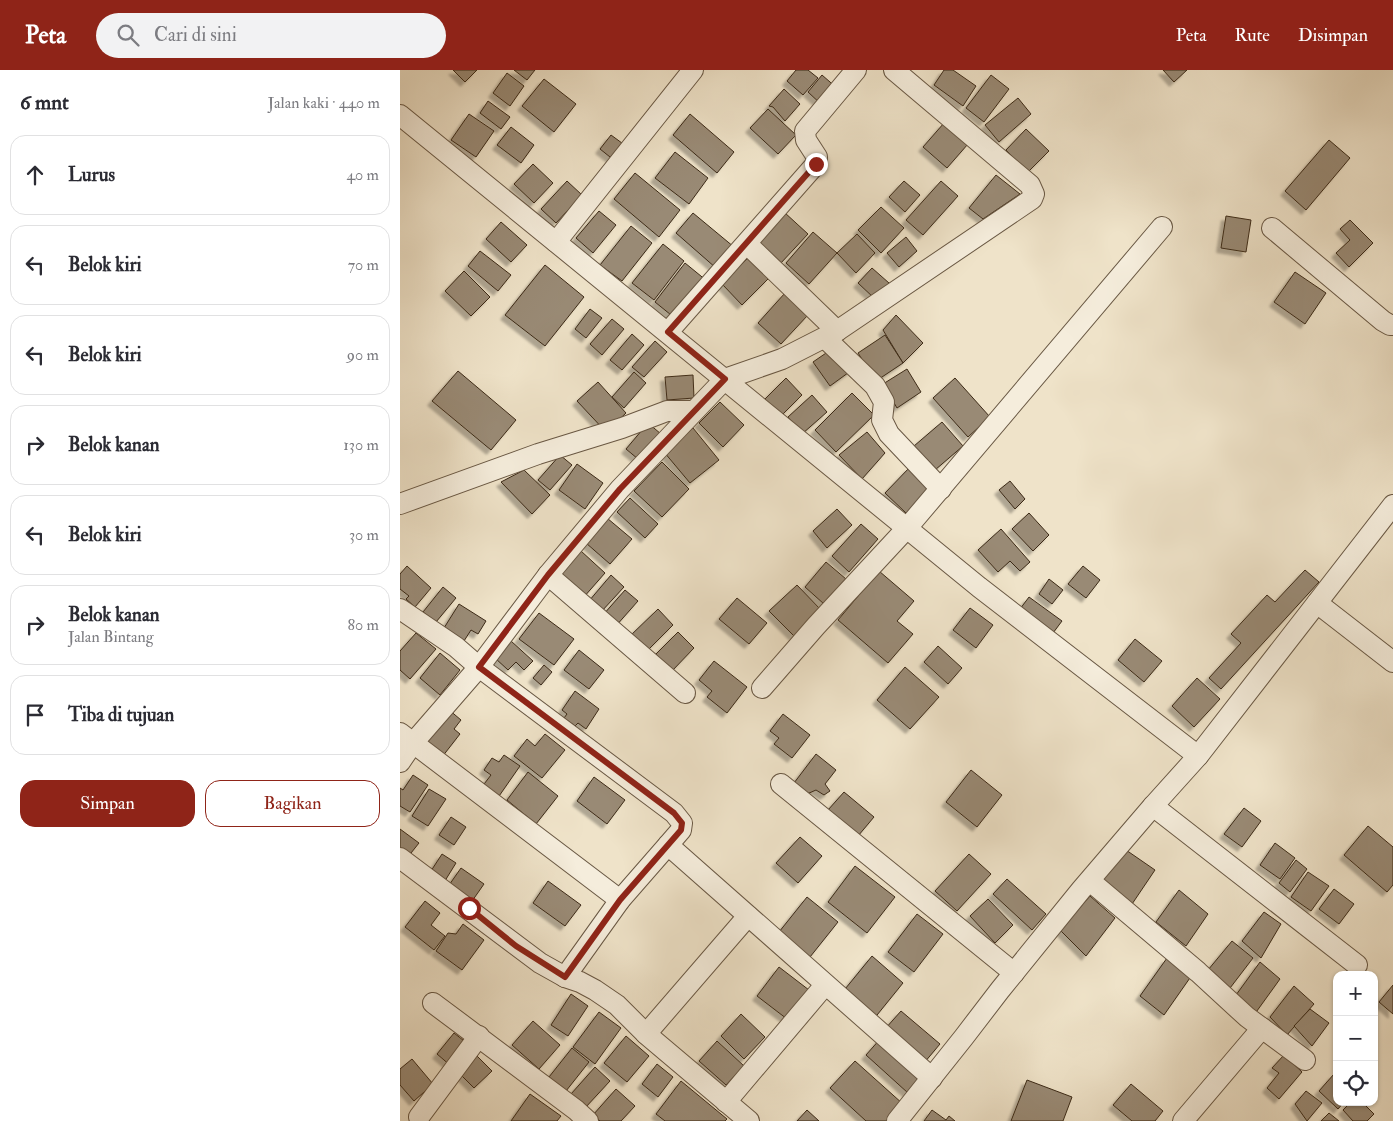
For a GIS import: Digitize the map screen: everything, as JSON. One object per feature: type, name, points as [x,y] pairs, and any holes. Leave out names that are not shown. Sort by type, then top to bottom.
[{"type":"street","points":[[556,242],[693,70]]},
{"type":"street","points":[[668,332],[816,164],[817,157],[806,140],[805,131],[856,70]]},
{"type":"street","points":[[400,762],[407,738],[479,667],[548,575],[620,489],[725,379],[762,367],[831,335],[1028,203],[1034,194],[1030,185],[894,70]]},
{"type":"street","points":[[400,115],[980,587],[1198,756]]},
{"type":"street","points":[[762,688],[941,489],[1162,227]]},
{"type":"street","points":[[1272,228],[1383,321],[1393,325]]},
{"type":"street","points":[[747,244],[875,386],[884,402],[882,420],[889,434],[941,489]]},
{"type":"street","points":[[400,504],[538,454],[622,428],[667,411],[693,411]]},
{"type":"street","points":[[897,1121],[1090,880],[1198,756],[1393,505]]},
{"type":"street","points":[[548,575],[685,693]]},
{"type":"street","points":[[1317,602],[1393,662]]},
{"type":"street","points":[[400,609],[456,647],[479,667],[674,813],[682,823],[681,830],[620,900],[565,977]]},
{"type":"street","points":[[407,738],[620,900]]},
{"type":"street","points":[[781,784],[1014,973]]},
{"type":"street","points":[[1153,806],[1357,966]]},
{"type":"street","points":[[668,845],[932,1078]]},
{"type":"street","points":[[400,858],[469,908],[516,946],[565,977],[596,990],[617,1005],[646,1034],[749,1121]]},
{"type":"street","points":[[1090,880],[1262,1028],[1305,1060]]},
{"type":"street","points":[[646,1034],[748,916]]},
{"type":"street","points":[[726,1102],[825,984]]},
{"type":"street","points":[[433,1002],[479,1036],[577,1117]]},
{"type":"street","points":[[1183,1121],[1262,1028]]},
{"type":"street","points":[[419,1117],[479,1036]]},
{"type":"building","points":[[453,70],[477,70],[465,82]]},
{"type":"building","points":[[514,70],[535,70],[527,80]]},
{"type":"building","points":[[796,70],[808,70],[818,78],[803,95],[787,81]]},
{"type":"building","points":[[944,70],[953,70],[976,86],[963,106],[934,85]]},
{"type":"building","points":[[1163,70],[1187,70],[1174,82]]},
{"type":"building","points":[[507,73],[524,86],[510,106],[493,93]]},
{"type":"building","points":[[822,75],[838,89],[823,106],[808,92]]},
{"type":"building","points":[[991,75],[1009,89],[984,122],[966,108]]},
{"type":"building","points":[[544,79],[576,104],[554,132],[522,106]]},
{"type":"building","points":[[784,89],[800,104],[785,121],[773,107],[769,106]]},
{"type":"building","points":[[1018,98],[1031,114],[999,142],[985,125]]},
{"type":"building","points":[[488,101],[510,117],[501,129],[480,113]]},
{"type":"building","points":[[768,109],[796,135],[778,154],[750,128]]},
{"type":"building","points":[[469,114],[494,131],[476,157],[451,140]]},
{"type":"building","points":[[690,114],[734,152],[717,173],[673,135]]},
{"type":"building","points":[[944,123],[968,144],[947,168],[923,147]]},
{"type":"building","points":[[511,127],[534,145],[521,163],[497,145]]},
{"type":"building","points":[[1026,129],[1049,151],[1028,172],[1006,150]]},
{"type":"building","points":[[611,135],[626,146],[615,161],[600,149]]},
{"type":"building","points":[[1329,140],[1350,158],[1306,210],[1285,191]]},
{"type":"building","points":[[675,152],[708,178],[689,204],[655,178]]},
{"type":"building","points":[[533,164],[553,183],[534,203],[514,184]]},
{"type":"building","points":[[635,173],[680,210],[659,237],[614,199]]},
{"type":"building","points":[[996,175],[1020,194],[983,219],[969,208]]},
{"type":"building","points":[[567,181],[582,195],[556,223],[541,209]]},
{"type":"building","points":[[904,181],[920,195],[905,212],[889,197]]},
{"type":"building","points":[[941,181],[958,196],[923,235],[906,220]]},
{"type":"building","points":[[881,207],[904,228],[881,253],[858,230]]},
{"type":"building","points":[[599,211],[616,225],[593,253],[576,238]]},
{"type":"building","points":[[784,212],[808,234],[780,264],[756,243]]},
{"type":"building","points":[[693,213],[734,247],[716,268],[676,233]]},
{"type":"building","points":[[1226,216],[1251,220],[1246,252],[1221,248]]},
{"type":"building","points":[[1350,220],[1373,243],[1349,267],[1336,253],[1350,240],[1340,229]]},
{"type":"building","points":[[501,222],[527,245],[511,262],[486,239]]},
{"type":"building","points":[[631,226],[652,243],[622,281],[600,265]]},
{"type":"building","points":[[813,232],[837,253],[809,284],[786,263]]},
{"type":"building","points":[[857,234],[875,253],[856,273],[837,253]]},
{"type":"building","points":[[906,237],[917,251],[899,267],[887,253]]},
{"type":"building","points":[[663,244],[684,261],[654,300],[632,283]]},
{"type":"building","points":[[480,251],[511,275],[498,291],[468,266]]},
{"type":"building","points":[[749,257],[769,278],[742,305],[722,284]]},
{"type":"building","points":[[685,263],[707,281],[676,319],[655,302]]},
{"type":"building","points":[[545,265],[584,297],[545,346],[505,315]]},
{"type":"building","points":[[872,268],[889,283],[875,299],[858,283]]},
{"type":"building","points":[[464,271],[490,297],[471,316],[445,291]]},
{"type":"building","points":[[1295,272],[1326,293],[1305,324],[1274,302]]},
{"type":"building","points":[[785,293],[808,315],[781,344],[758,323]]},
{"type":"building","points":[[590,309],[602,318],[586,338],[575,329]]},
{"type":"building","points":[[896,315],[923,343],[903,363],[883,330]]},
{"type":"building","points":[[612,319],[624,329],[602,355],[590,344]]},
{"type":"building","points":[[632,334],[644,345],[622,370],[610,360]]},
{"type":"building","points":[[885,335],[903,363],[876,381],[858,353]]},
{"type":"building","points":[[655,341],[667,352],[644,377],[632,367]]},
{"type":"building","points":[[829,351],[852,370],[830,386],[813,362]]},
{"type":"building","points":[[907,369],[921,392],[897,408],[883,384]]},
{"type":"building","points":[[458,371],[516,420],[491,450],[432,401]]},
{"type":"building","points":[[634,372],[646,383],[624,408],[612,397]]},
{"type":"building","points":[[693,375],[694,398],[667,400],[665,377]]},
{"type":"building","points":[[786,378],[802,395],[781,416],[765,399]]},
{"type":"building","points":[[955,378],[990,417],[968,437],[933,398]]},
{"type":"building","points":[[598,382],[626,413],[606,432],[577,401]]},
{"type":"building","points":[[852,393],[874,415],[836,452],[815,430]]},
{"type":"building","points":[[812,395],[827,412],[802,434],[788,417]]},
{"type":"building","points":[[720,402],[744,425],[723,447],[699,423]]},
{"type":"building","points":[[942,422],[963,446],[935,470],[914,446]]},
{"type":"building","points":[[648,423],[661,434],[638,459],[626,449]]},
{"type":"building","points":[[693,428],[719,460],[690,483],[664,452]]},
{"type":"building","points":[[867,432],[885,453],[862,479],[839,455]]},
{"type":"building","points":[[560,455],[572,465],[550,490],[538,480]]},
{"type":"building","points":[[662,462],[689,489],[662,517],[634,491]]},
{"type":"building","points":[[577,464],[603,483],[585,509],[559,490]]},
{"type":"building","points":[[910,467],[931,488],[906,513],[885,493]]},
{"type":"building","points":[[524,470],[550,495],[532,514],[501,482]]},
{"type":"building","points":[[1010,481],[1025,499],[1015,509],[999,490]]},
{"type":"building","points":[[630,498],[658,524],[645,538],[617,512]]},
{"type":"building","points":[[837,509],[852,525],[827,548],[813,531]]},
{"type":"building","points":[[1029,513],[1049,535],[1033,551],[1012,529]]},
{"type":"building","points":[[607,518],[632,539],[610,564],[586,543]]},
{"type":"building","points":[[861,524],[878,539],[849,572],[832,556]]},
{"type":"building","points":[[1001,529],[1030,562],[1020,571],[1010,561],[998,572],[978,550]]},
{"type":"building","points":[[581,551],[605,573],[583,598],[559,576]]},
{"type":"building","points":[[826,562],[846,579],[824,604],[805,587]]},
{"type":"building","points":[[407,566],[431,588],[415,607],[406,599],[409,596],[400,589],[400,574]]},
{"type":"building","points":[[1083,566],[1100,580],[1086,598],[1068,584]]},
{"type":"building","points":[[1305,570],[1319,582],[1221,689],[1209,678],[1241,643],[1231,634],[1267,595],[1275,602]]},
{"type":"building","points":[[879,571],[914,601],[897,621],[913,634],[888,663],[838,620]]},
{"type":"building","points":[[611,575],[624,587],[601,612],[589,601]]},
{"type":"building","points":[[1049,579],[1063,590],[1052,604],[1039,594]]},
{"type":"building","points":[[797,585],[821,610],[794,636],[769,611]]},
{"type":"building","points":[[443,587],[456,598],[436,622],[423,612]]},
{"type":"building","points":[[625,590],[638,601],[615,627],[603,615]]},
{"type":"building","points":[[1029,597],[1062,621],[1053,633],[1020,609]]},
{"type":"building","points":[[737,598],[767,623],[749,644],[719,619]]},
{"type":"building","points":[[459,604],[486,621],[478,634],[471,630],[464,641],[444,628]]},
{"type":"building","points":[[970,608],[993,625],[976,648],[953,630]]},
{"type":"building","points":[[658,609],[673,625],[646,652],[630,636]]},
{"type":"building","points":[[539,613],[574,639],[554,665],[519,639]]},
{"type":"building","points":[[678,632],[694,648],[672,671],[656,654]]},
{"type":"building","points":[[416,633],[436,649],[410,679],[400,670],[400,651]]},
{"type":"building","points":[[1135,639],[1162,661],[1144,682],[1118,660]]},
{"type":"building","points":[[511,641],[533,661],[524,670],[516,662],[508,670],[495,658]]},
{"type":"building","points":[[938,646],[962,668],[948,684],[924,662]]},
{"type":"building","points":[[579,650],[604,670],[589,689],[564,670]]},
{"type":"building","points":[[440,653],[460,670],[440,695],[420,678]]},
{"type":"building","points":[[714,661],[747,687],[727,713],[707,697],[712,691],[699,680]]},
{"type":"building","points":[[544,665],[552,672],[541,685],[533,678]]},
{"type":"building","points":[[905,667],[939,697],[910,729],[877,700]]},
{"type":"building","points":[[1197,678],[1220,699],[1194,727],[1172,706]]},
{"type":"building","points":[[575,691],[599,709],[586,729],[578,723],[575,726],[564,718],[567,714],[562,710]]},
{"type":"building","points":[[448,709],[461,720],[454,729],[460,734],[442,757],[423,742]]},
{"type":"building","points":[[783,714],[810,735],[792,758],[774,744],[779,738],[770,731]]},
{"type":"building","points":[[545,734],[565,750],[542,778],[514,756],[527,739],[535,746]]},
{"type":"building","points":[[816,754],[836,770],[825,784],[830,791],[824,795],[816,790],[807,794],[794,783]]},
{"type":"building","points":[[504,755],[520,766],[497,799],[481,788],[491,775],[484,770],[492,758],[499,762]]},
{"type":"building","points":[[971,770],[1002,795],[977,827],[946,802]]},
{"type":"building","points":[[528,772],[558,796],[536,824],[507,800]]},
{"type":"building","points":[[413,775],[428,785],[410,812],[400,806],[400,788],[403,790]]},
{"type":"building","points":[[594,777],[625,800],[607,824],[577,801]]},
{"type":"building","points":[[429,789],[446,799],[428,826],[412,816]]},
{"type":"building","points":[[844,792],[874,817],[858,836],[828,810]]},
{"type":"building","points":[[1244,808],[1261,821],[1242,847],[1224,834]]},
{"type":"building","points":[[451,817],[466,827],[454,845],[439,835]]},
{"type":"building","points":[[1368,826],[1393,847],[1393,885],[1387,892],[1344,855]]},
{"type":"building","points":[[400,829],[419,843],[407,858],[400,852]]},
{"type":"building","points":[[800,837],[822,856],[798,883],[776,863]]},
{"type":"building","points":[[1275,843],[1295,858],[1280,879],[1260,865]]},
{"type":"building","points":[[1126,850],[1155,870],[1130,907],[1100,883]]},
{"type":"building","points":[[442,854],[456,863],[443,884],[429,874]]},
{"type":"building","points":[[969,854],[991,874],[957,911],[935,891]]},
{"type":"building","points":[[1296,860],[1307,869],[1290,892],[1279,883]]},
{"type":"building","points":[[855,866],[895,897],[867,933],[828,902]]},
{"type":"building","points":[[461,868],[484,884],[470,904],[447,888]]},
{"type":"building","points":[[1308,872],[1329,886],[1311,911],[1291,897]]},
{"type":"building","points":[[1007,879],[1046,914],[1032,930],[993,894]]},
{"type":"building","points":[[548,881],[581,905],[565,926],[533,903]]},
{"type":"building","points":[[1334,889],[1354,904],[1339,924],[1319,909]]},
{"type":"building","points":[[1179,890],[1208,914],[1186,946],[1156,922]]},
{"type":"building","points":[[1090,896],[1115,918],[1086,956],[1060,930]]},
{"type":"building","points":[[807,897],[838,922],[810,957],[779,932]]},
{"type":"building","points":[[988,899],[1013,925],[995,943],[970,916]]},
{"type":"building","points":[[425,901],[440,913],[431,925],[445,936],[434,950],[405,927]]},
{"type":"building","points":[[1264,912],[1281,924],[1261,958],[1242,941]]},
{"type":"building","points":[[917,914],[943,934],[914,972],[888,952]]},
{"type":"building","points":[[463,924],[484,940],[462,970],[436,951],[448,933],[456,934]]},
{"type":"building","points":[[1232,941],[1253,958],[1227,992],[1208,970]]},
{"type":"building","points":[[872,956],[903,983],[873,1020],[841,994]]},
{"type":"building","points":[[1167,958],[1192,975],[1164,1015],[1140,996]]},
{"type":"building","points":[[1260,962],[1280,979],[1254,1015],[1236,995]]},
{"type":"building","points":[[779,967],[809,990],[787,1019],[757,996]]},
{"type":"building","points":[[1393,985],[1393,1014],[1379,1002]]},
{"type":"building","points":[[1294,986],[1314,1004],[1287,1035],[1270,1017]]},
{"type":"building","points":[[571,994],[588,1006],[568,1036],[551,1025]]},
{"type":"building","points":[[1310,1009],[1329,1023],[1312,1046],[1294,1026]]},
{"type":"building","points":[[901,1011],[940,1044],[924,1063],[885,1029]]},
{"type":"building","points":[[599,1012],[621,1028],[595,1064],[573,1047]]},
{"type":"building","points":[[741,1014],[765,1037],[744,1059],[721,1036]]},
{"type":"building","points":[[533,1021],[560,1045],[539,1069],[512,1045]]},
{"type":"building","points":[[454,1033],[468,1044],[451,1066],[437,1054]]},
{"type":"building","points":[[626,1036],[649,1056],[627,1082],[604,1063]]},
{"type":"building","points":[[881,1038],[923,1076],[908,1093],[866,1055]]},
{"type":"building","points":[[717,1041],[744,1066],[726,1085],[699,1061]]},
{"type":"building","points":[[572,1048],[589,1062],[566,1091],[549,1077]]},
{"type":"building","points":[[476,1055],[492,1071],[474,1088],[458,1072]]},
{"type":"building","points":[[1284,1055],[1302,1072],[1279,1099],[1267,1088],[1279,1073],[1272,1068]]},
{"type":"building","points":[[412,1059],[433,1084],[414,1101],[400,1085],[400,1069]]},
{"type":"building","points":[[855,1061],[903,1104],[888,1121],[866,1121],[830,1088]]},
{"type":"building","points":[[657,1064],[673,1077],[658,1097],[642,1084]]},
{"type":"building","points":[[595,1067],[610,1081],[585,1108],[571,1094]]},
{"type":"building","points":[[1333,1075],[1333,1104],[1319,1091]]},
{"type":"building","points":[[1027,1080],[1072,1097],[1063,1121],[1011,1121]]},
{"type":"building","points":[[681,1081],[727,1119],[725,1121],[665,1121],[656,1114]]},
{"type":"building","points":[[1131,1084],[1163,1111],[1155,1121],[1132,1121],[1113,1105]]},
{"type":"building","points":[[616,1089],[635,1106],[621,1121],[600,1121],[593,1115]]},
{"type":"building","points":[[1306,1091],[1322,1103],[1307,1121],[1295,1104]]},
{"type":"building","points":[[530,1094],[561,1116],[557,1121],[511,1121]]},
{"type":"building","points":[[1347,1106],[1366,1106],[1374,1114],[1367,1121],[1353,1121],[1343,1110]]},
{"type":"building","points":[[807,1110],[819,1121],[797,1121]]},
{"type":"building","points":[[932,1110],[946,1120],[949,1116],[955,1121],[924,1121]]},
{"type":"building","points":[[1329,1113],[1339,1121],[1321,1121]]},
{"type":"route","points":[[469,908],[516,946],[540,963],[565,977],[620,900],[681,830],[682,823],[674,813],[479,667],[548,575],[620,489],[725,379],[668,332],[816,164]]}]
